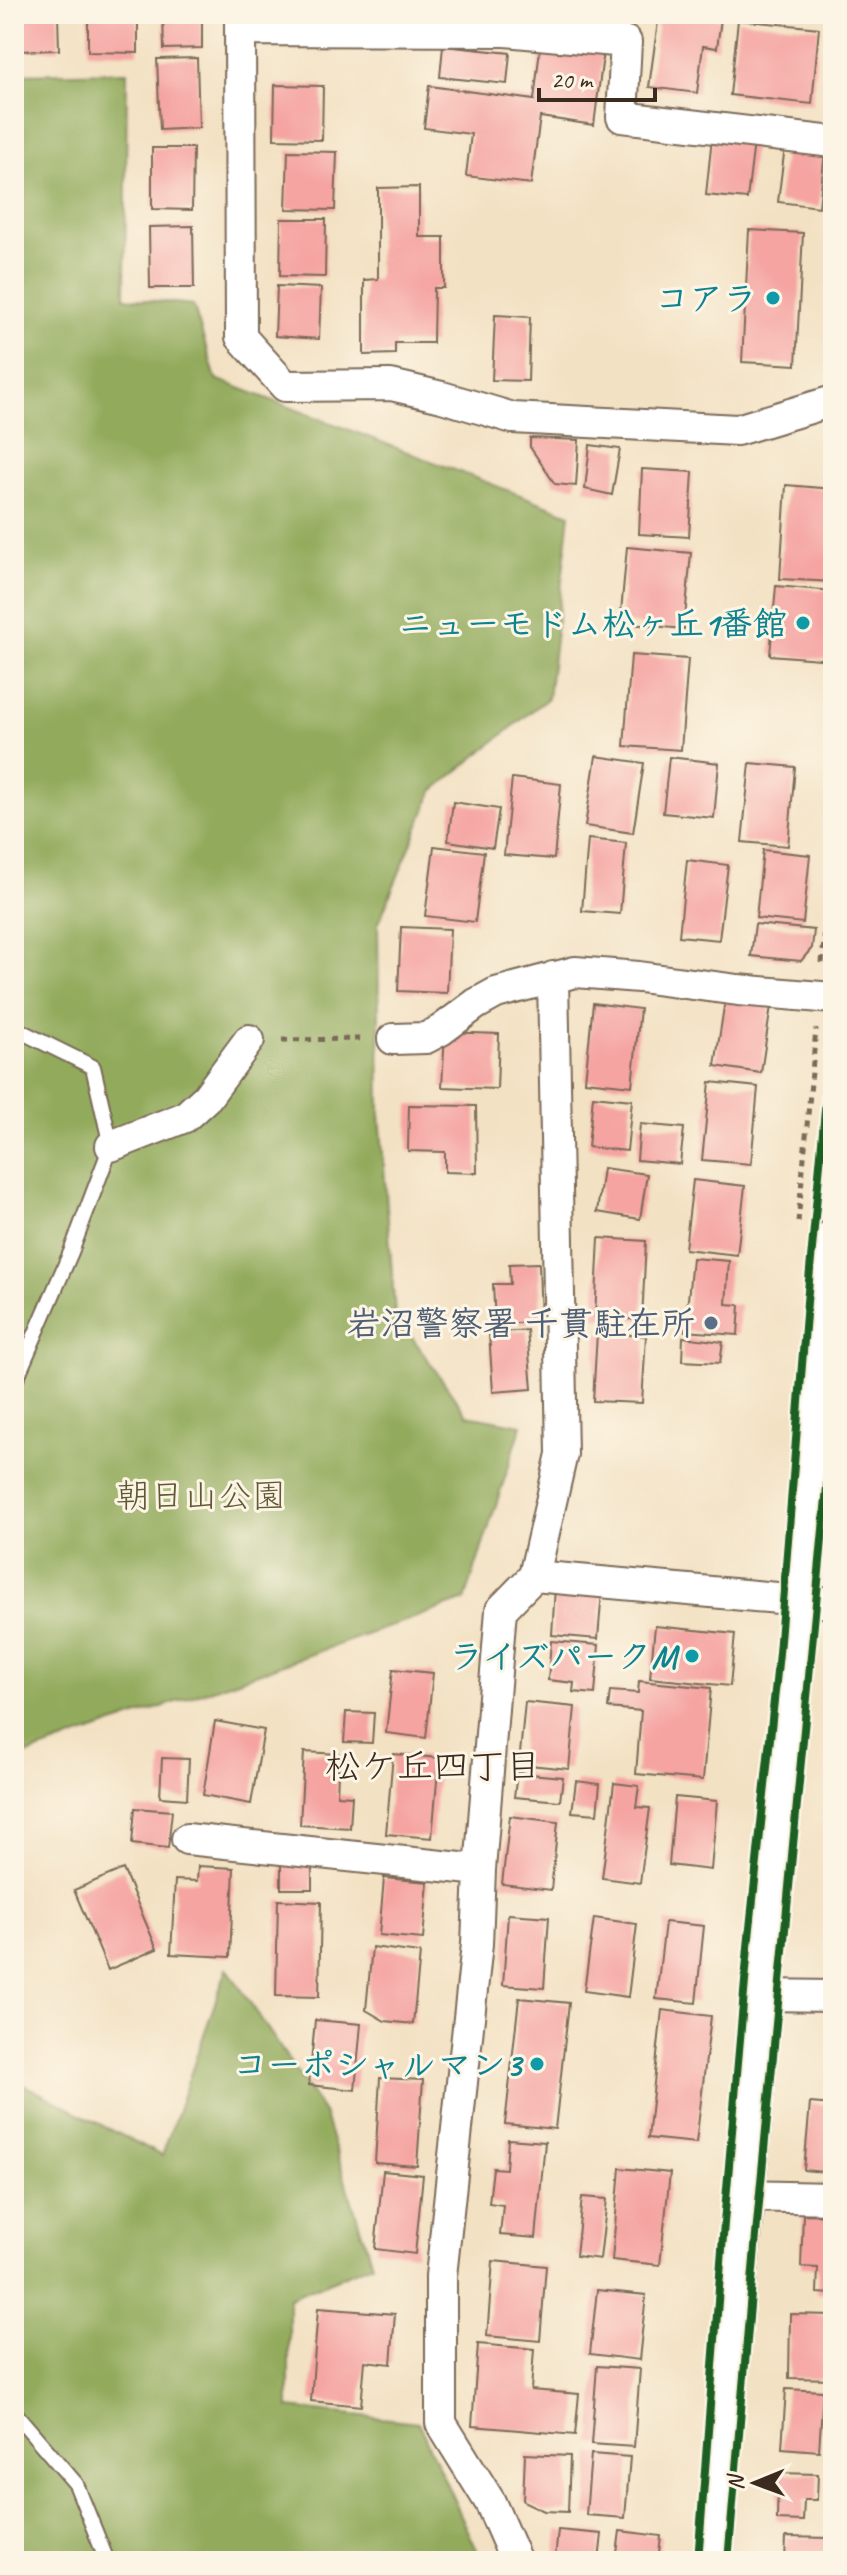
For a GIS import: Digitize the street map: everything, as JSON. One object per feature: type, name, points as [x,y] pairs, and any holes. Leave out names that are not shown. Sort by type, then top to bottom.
[{"type":"street","points":[[833,142],[622,117],[626,42],[505,22],[240,22],[241,337],[285,386],[391,385],[513,418],[737,430],[833,401]]},
{"type":"street","points":[[393,1039],[426,1038],[496,993],[575,972],[833,998]]},
{"type":"street","points":[[516,2561],[490,2502],[441,2423],[441,2276],[477,1944],[501,1610],[534,1576],[562,1454],[553,977]]},
{"type":"street","points":[[111,1146],[185,1117],[207,1097],[249,1040]]},
{"type":"street","points":[[713,2561],[763,1995],[817,1602],[833,1238]]},
{"type":"street","points":[[534,1576],[817,1602]]},
{"type":"street","points":[[187,1839],[480,1870]]},
{"type":"street","points":[[763,1995],[833,1996]]},
{"type":"street","points":[[744,2196],[833,2198]]},
{"type":"lane","points":[[14,1028],[93,1067],[111,1146],[71,1252],[14,1384]]},
{"type":"lane","points":[[14,2412],[76,2484],[107,2561]]},
{"type":"path","points":[[249,1040],[393,1039]]},
{"type":"green space","name":"朝日山公園","points":[[127,72],[125,298],[193,305],[216,379],[570,514],[548,698],[433,791],[378,924],[380,1114],[395,1313],[467,1415],[522,1425],[465,1600],[14,1759],[14,74]]},
{"type":"green space","points":[[227,1968],[324,2113],[372,2264],[289,2298],[289,2408],[418,2422],[482,2561],[14,2561],[14,2080],[162,2156]]},
{"type":"building","points":[[15,14],[58,14],[59,50],[16,51]]},
{"type":"building","points":[[88,14],[138,14],[138,53],[88,52]]},
{"type":"building","points":[[163,14],[202,14],[202,48],[164,49]]},
{"type":"building","points":[[659,14],[721,19],[717,48],[703,46],[697,93],[649,87]]},
{"type":"building","points":[[738,20],[819,28],[812,104],[730,95]]},
{"type":"building","points":[[541,40],[604,48],[594,125],[540,117],[531,184],[466,176],[471,134],[424,128],[429,86],[534,100]]},
{"type":"building","points":[[443,46],[510,53],[507,84],[440,77]]},
{"type":"building","points":[[197,58],[199,128],[160,130],[157,59]]},
{"type":"building","points":[[275,85],[323,86],[322,140],[274,139]]},
{"type":"building","points":[[712,137],[754,142],[747,199],[706,195]]},
{"type":"building","points":[[785,146],[825,151],[819,207],[778,202]]},
{"type":"building","points":[[152,148],[193,148],[192,210],[152,209]]},
{"type":"building","points":[[288,151],[337,152],[335,210],[286,209]]},
{"type":"building","points":[[419,187],[419,237],[444,237],[444,288],[434,288],[433,343],[395,343],[395,354],[364,355],[364,280],[378,279],[378,188]]},
{"type":"building","points":[[281,219],[326,219],[325,277],[280,276]]},
{"type":"building","points":[[193,226],[194,288],[150,288],[149,227]]},
{"type":"building","name":"コアラ","points":[[749,230],[803,233],[796,365],[742,362]]},
{"type":"building","points":[[277,286],[321,288],[319,339],[275,336]]},
{"type":"building","points":[[495,315],[530,317],[528,381],[492,380]]},
{"type":"building","points":[[530,438],[579,440],[576,486],[555,484],[530,447]]},
{"type":"building","points":[[590,445],[620,449],[612,495],[585,489]]},
{"type":"building","points":[[642,469],[693,472],[689,537],[639,534]]},
{"type":"building","points":[[786,485],[833,489],[833,582],[780,579]]},
{"type":"building","points":[[627,547],[691,553],[684,629],[620,623]]},
{"type":"building","name":"ニューモドム松ヶ丘1番館","points":[[776,586],[833,591],[832,660],[770,655]]},
{"type":"building","points":[[631,655],[688,659],[681,750],[624,746]]},
{"type":"building","points":[[596,756],[644,763],[633,833],[585,826]]},
{"type":"building","points":[[669,757],[719,763],[714,818],[663,813]]},
{"type":"building","points":[[750,763],[795,767],[788,846],[742,842]]},
{"type":"building","points":[[512,778],[561,784],[554,859],[504,855]]},
{"type":"building","points":[[453,802],[499,809],[493,848],[448,841]]},
{"type":"building","points":[[588,839],[626,843],[620,914],[582,911]]},
{"type":"building","points":[[434,846],[484,852],[475,922],[425,916]]},
{"type":"building","points":[[763,850],[810,855],[803,923],[756,918]]},
{"type":"building","points":[[687,860],[728,865],[719,940],[679,936]]},
{"type":"building","points":[[755,924],[814,930],[812,948],[801,961],[751,956]]},
{"type":"building","points":[[401,927],[450,929],[447,993],[398,991]]},
{"type":"building","points":[[725,1000],[771,1006],[761,1073],[715,1066]]},
{"type":"building","points":[[593,1003],[640,1009],[632,1086],[585,1081]]},
{"type":"building","points":[[445,1032],[499,1034],[497,1089],[442,1087]]},
{"type":"building","points":[[710,1082],[758,1087],[751,1164],[702,1160]]},
{"type":"building","points":[[593,1096],[632,1100],[627,1151],[588,1147]]},
{"type":"building","points":[[409,1105],[476,1106],[477,1173],[445,1172],[445,1152],[408,1151]]},
{"type":"building","points":[[640,1124],[684,1128],[680,1164],[637,1160]]},
{"type":"building","points":[[603,1168],[647,1174],[640,1219],[597,1212]]},
{"type":"building","points":[[693,1180],[745,1186],[737,1255],[685,1249]]},
{"type":"building","points":[[599,1238],[646,1241],[642,1320],[595,1317]]},
{"type":"building","points":[[692,1258],[729,1261],[726,1304],[740,1305],[738,1335],[685,1331]]},
{"type":"building","points":[[539,1263],[541,1322],[495,1324],[493,1284],[510,1284],[509,1264]]},
{"type":"building","points":[[527,1330],[532,1389],[493,1392],[489,1333]]},
{"type":"building","points":[[597,1333],[646,1336],[642,1403],[593,1401]]},
{"type":"building","points":[[683,1337],[723,1342],[720,1363],[682,1361]]},
{"type":"building","points":[[555,1587],[602,1590],[598,1639],[552,1635]]},
{"type":"building","name":"ライズパークM","points":[[655,1626],[735,1634],[730,1686],[650,1678]]},
{"type":"building","points":[[551,1641],[599,1645],[595,1694],[573,1692],[574,1683],[548,1680]]},
{"type":"building","points":[[393,1669],[433,1673],[426,1738],[386,1733]]},
{"type":"building","points":[[639,1681],[711,1688],[703,1780],[636,1774],[641,1711],[608,1708],[610,1691],[638,1693]]},
{"type":"building","points":[[525,1702],[575,1707],[569,1769],[519,1764]]},
{"type":"building","points":[[346,1712],[374,1713],[372,1743],[344,1742]]},
{"type":"building","points":[[215,1721],[264,1730],[251,1804],[203,1795]]},
{"type":"building","points":[[304,1752],[339,1754],[337,1795],[352,1796],[350,1828],[300,1825]]},
{"type":"building","points":[[393,1754],[439,1758],[432,1838],[386,1834]]},
{"type":"building","points":[[162,1758],[189,1759],[187,1799],[160,1797]]},
{"type":"building","points":[[517,1773],[563,1777],[560,1801],[514,1797]]},
{"type":"building","points":[[576,1781],[600,1784],[597,1814],[572,1812]]},
{"type":"building","points":[[614,1783],[639,1786],[636,1807],[650,1808],[640,1883],[602,1878]]},
{"type":"building","points":[[675,1797],[717,1801],[711,1870],[669,1865]]},
{"type":"building","points":[[135,1808],[172,1811],[168,1848],[132,1844]]},
{"type":"building","points":[[510,1816],[558,1822],[551,1890],[502,1884]]},
{"type":"building","points":[[281,1859],[312,1859],[312,1889],[281,1889]]},
{"type":"building","points":[[198,1866],[234,1868],[230,1957],[171,1954],[175,1880],[197,1881]]},
{"type":"building","points":[[123,1869],[157,1949],[108,1970],[74,1890]]},
{"type":"building","points":[[384,1878],[428,1882],[423,1939],[379,1935]]},
{"type":"building","points":[[278,1900],[321,1902],[319,1997],[276,1996]]},
{"type":"building","points":[[508,1914],[549,1917],[544,1988],[503,1985]]},
{"type":"building","points":[[594,1918],[637,1924],[628,1997],[584,1991]]},
{"type":"building","points":[[665,1922],[704,1926],[696,2003],[656,1999]]},
{"type":"building","points":[[372,1947],[420,1953],[413,2024],[385,2021],[366,2010]]},
{"type":"building","name":"コーポシャルマン3","points":[[519,1998],[569,2003],[555,2129],[505,2124]]},
{"type":"building","points":[[662,2010],[711,2016],[696,2143],[648,2138]]},
{"type":"building","points":[[315,2020],[361,2024],[355,2090],[309,2085]]},
{"type":"building","points":[[380,2078],[423,2080],[417,2166],[375,2163]]},
{"type":"building","points":[[810,2103],[833,2105],[833,2173],[804,2170]]},
{"type":"building","points":[[508,2139],[545,2142],[536,2238],[500,2235],[503,2205],[489,2203],[493,2168],[506,2169]]},
{"type":"building","points":[[620,2168],[670,2173],[660,2265],[612,2260]]},
{"type":"building","points":[[383,2171],[423,2175],[415,2254],[375,2249]]},
{"type":"building","points":[[582,2197],[607,2199],[600,2259],[576,2256]]},
{"type":"building","points":[[803,2214],[833,2215],[833,2294],[817,2293],[818,2268],[801,2267]]},
{"type":"building","points":[[493,2261],[546,2266],[540,2341],[487,2336]]},
{"type":"building","points":[[597,2290],[646,2295],[639,2360],[590,2354]]},
{"type":"building","points":[[318,2308],[395,2314],[391,2364],[365,2361],[361,2406],[311,2401]]},
{"type":"building","points":[[790,2314],[833,2315],[833,2379],[789,2378]]},
{"type":"building","points":[[478,2344],[534,2349],[531,2390],[579,2394],[575,2435],[472,2426]]},
{"type":"building","points":[[597,2366],[640,2369],[634,2447],[591,2444]]},
{"type":"building","points":[[786,2389],[823,2391],[819,2451],[782,2448]]},
{"type":"building","points":[[525,2454],[570,2456],[568,2512],[544,2511],[523,2501]]},
{"type":"building","points":[[591,2454],[630,2457],[625,2518],[586,2515]]},
{"type":"building","points":[[778,2473],[818,2474],[817,2500],[804,2500],[803,2521],[777,2520]]},
{"type":"building","points":[[558,2530],[602,2534],[599,2561],[555,2560]]},
{"type":"building","points":[[620,2531],[661,2536],[658,2561],[616,2561]]},
{"type":"building","points":[[786,2537],[829,2538],[828,2561],[785,2561]]},
{"type":"cycle path","points":[[698,2561],[748,1947],[779,1653],[833,1025]]},
{"type":"cycle path","points":[[728,2561],[833,1424]]},
{"type":"place","name":"コアラ","points":[[773,298]]},
{"type":"place","name":"ニューモドム松ヶ丘1番館","points":[[803,623]]},
{"type":"place","name":"岩沼警察署 千貫駐在所","points":[[711,1323]]},
{"type":"place","name":"ライズパークM","points":[[692,1656]]},
{"type":"place","name":"コーポシャルマン3","points":[[537,2064]]},
{"type":"district","name":"松ケ丘四丁目","points":[[433,1765]]}]
